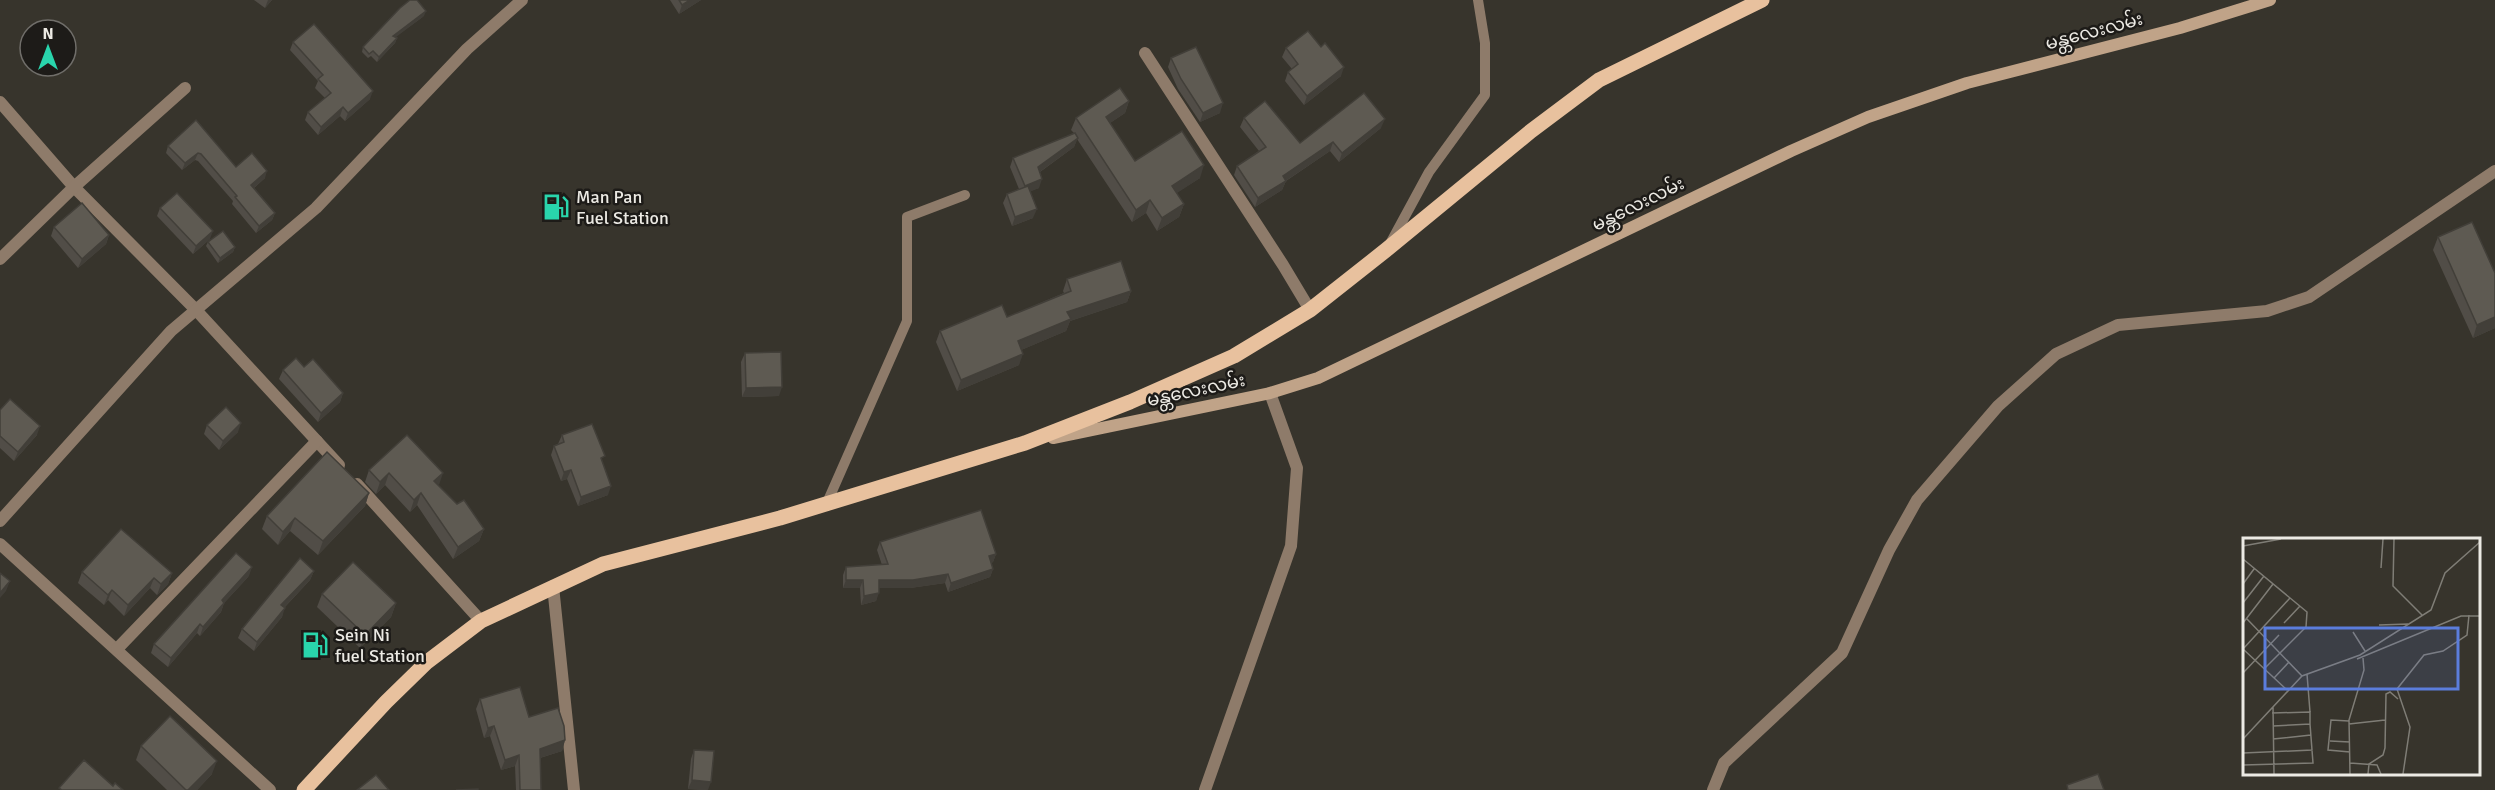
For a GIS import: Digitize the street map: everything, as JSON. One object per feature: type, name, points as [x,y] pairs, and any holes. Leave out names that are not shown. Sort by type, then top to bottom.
[{"type":"main road","points":[[304,790],[386,702],[427,662],[481,621],[603,564],[780,518],[1025,444],[1131,402],[1234,356],[1310,310],[1531,131],[1599,80],[1762,0]]},
{"type":"main road","name":"မန္တလေးလမ်း","points":[[1025,444],[1270,393],[1318,378],[1780,156],[1868,117],[1968,83],[2180,28],[2270,0]]},
{"type":"street","points":[[0,521],[171,331],[316,208],[467,50],[522,0]]},
{"type":"street","points":[[1145,53],[1310,310]]},
{"type":"street","points":[[0,260],[74,188],[185,88]]},
{"type":"street","points":[[0,102],[74,188],[196,310],[481,621]]},
{"type":"street","points":[[1713,790],[1724,763],[1842,653],[1889,550],[1917,500],[1998,406],[2056,354],[2118,325],[2267,311],[2309,297],[2495,171]]},
{"type":"street","points":[[1204,790],[1291,546],[1297,468],[1270,393]]},
{"type":"street","points":[[117,649],[317,441]]},
{"type":"street","points":[[0,544],[270,790]]},
{"type":"street","points":[[553,586],[574,790]]},
{"type":"lane","points":[[1386,250],[1429,172],[1485,94],[1485,43],[1478,0]]},
{"type":"lane","points":[[826,504],[907,321],[907,217],[965,195]]},
{"type":"building","points":[[410,0],[417,0],[426,11],[393,36],[397,38],[379,57],[373,51],[369,54],[363,47]]},
{"type":"building","points":[[679,0],[690,0],[682,5]]},
{"type":"building","points":[[314,24],[373,91],[348,113],[343,107],[321,127],[308,112],[331,93],[318,79],[323,75],[293,42]]},
{"type":"building","points":[[1308,31],[1321,47],[1325,43],[1344,67],[1307,96],[1288,72],[1298,64],[1286,48]]},
{"type":"building","points":[[1196,47],[1223,103],[1203,113],[1181,79],[1171,58]]},
{"type":"building","points":[[1120,88],[1129,101],[1106,117],[1135,161],[1182,131],[1204,165],[1172,186],[1184,204],[1162,218],[1150,200],[1136,210],[1076,118]]},
{"type":"building","points":[[1364,93],[1385,119],[1342,153],[1333,142],[1283,176],[1286,181],[1258,198],[1237,166],[1266,147],[1244,118],[1265,101],[1300,143]]},
{"type":"building","points":[[196,120],[236,167],[252,153],[267,171],[251,185],[275,213],[259,226],[201,154],[198,153],[185,163],[168,146]]},
{"type":"building","points":[[1075,133],[1078,138],[1038,167],[1042,179],[1025,186],[1013,158]]},
{"type":"building","points":[[1028,186],[1037,209],[1015,217],[1007,194]]},
{"type":"building","points":[[177,193],[213,231],[196,246],[160,208]]},
{"type":"building","points":[[82,203],[109,235],[82,259],[54,227]]},
{"type":"building","points":[[2472,222],[2495,273],[2495,317],[2477,325],[2438,237]]},
{"type":"building","points":[[223,231],[235,247],[220,258],[208,242]]},
{"type":"building","points":[[1121,261],[1131,291],[1067,312],[1071,319],[1018,341],[1023,354],[961,380],[940,331],[1002,305],[1007,317],[1071,291],[1067,279]]},
{"type":"building","points":[[781,352],[782,387],[746,388],[745,353]]},
{"type":"building","points":[[296,358],[304,367],[313,359],[343,393],[321,413],[283,370]]},
{"type":"building","points":[[10,399],[40,426],[18,452],[0,436],[0,410]]},
{"type":"building","points":[[226,407],[241,423],[223,441],[207,425]]},
{"type":"building","points":[[592,424],[605,456],[601,458],[611,486],[581,497],[571,470],[564,472],[554,446],[564,442],[562,435]]},
{"type":"building","points":[[407,435],[443,473],[434,481],[457,504],[464,500],[484,529],[458,547],[421,493],[414,500],[389,473],[380,482],[369,470]]},
{"type":"building","points":[[327,452],[369,493],[323,541],[295,518],[283,532],[267,516]]},
{"type":"building","points":[[981,510],[996,554],[989,556],[993,569],[951,583],[948,574],[913,580],[879,580],[879,593],[864,596],[863,580],[846,580],[846,567],[888,564],[880,542]]},
{"type":"building","points":[[121,529],[172,573],[161,584],[154,578],[128,605],[112,590],[108,595],[82,572]]},
{"type":"building","points":[[236,553],[252,567],[222,600],[224,603],[203,627],[200,624],[171,658],[154,644]]},
{"type":"building","points":[[300,558],[314,571],[281,605],[285,608],[257,642],[242,629]]},
{"type":"building","points":[[353,562],[396,603],[365,635],[322,594]]},
{"type":"building","points":[[0,573],[10,581],[0,593]]},
{"type":"building","points":[[520,687],[529,717],[558,708],[564,726],[565,740],[540,749],[541,790],[520,790],[519,755],[505,760],[494,726],[488,728],[480,699]]},
{"type":"building","points":[[170,716],[217,761],[188,790],[141,746]]},
{"type":"building","points":[[694,750],[714,751],[711,782],[692,780]]},
{"type":"building","points":[[84,760],[113,786],[115,783],[123,790],[62,790],[59,788]]},
{"type":"building","points":[[2098,774],[2104,790],[2068,790],[2067,785]]},
{"type":"building","points":[[376,775],[389,790],[357,790]]},
{"type":"place","name":"Man Pan Fuel Station","points":[[556,207]]},
{"type":"place","name":"Sein Ni fuel Station","points":[[315,645]]}]
